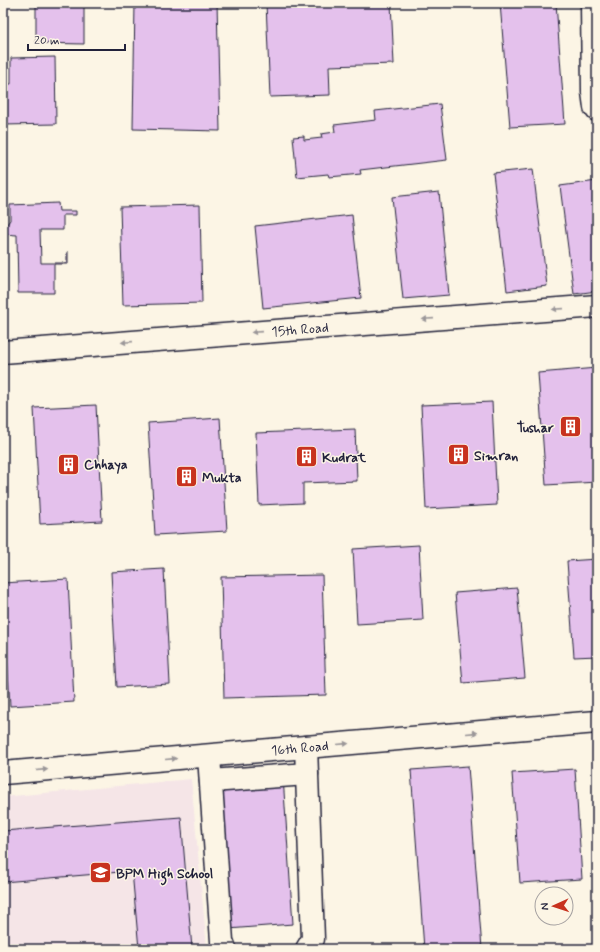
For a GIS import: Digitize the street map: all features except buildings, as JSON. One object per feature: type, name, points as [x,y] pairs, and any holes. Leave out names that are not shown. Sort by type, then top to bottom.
[{"type":"street","points":[[592,3],[593,92],[595,107],[597,110]]},
{"type":"street","name":"15th Road","points":[[3,352],[597,306]]},
{"type":"street","name":"16th Road","points":[[3,773],[597,722]]},
{"type":"street","points":[[306,748],[313,939],[307,949]]},
{"type":"street","points":[[209,756],[222,941],[225,949]]},
{"type":"street","points":[[211,781],[307,774]]},
{"type":"shaded area","name":"BPM High School","points":[[191,779],[207,949],[3,949],[3,797]]},
{"type":"place","name":"Tushar","points":[[570,427]]},
{"type":"place","name":"Simran","points":[[459,455]]},
{"type":"place","name":"Kudrat","points":[[307,457]]},
{"type":"place","name":"Chhaya","points":[[68,464]]},
{"type":"place","name":"Mukta","points":[[187,477]]},
{"type":"place","name":"BPM High School","points":[[101,873]]}]
